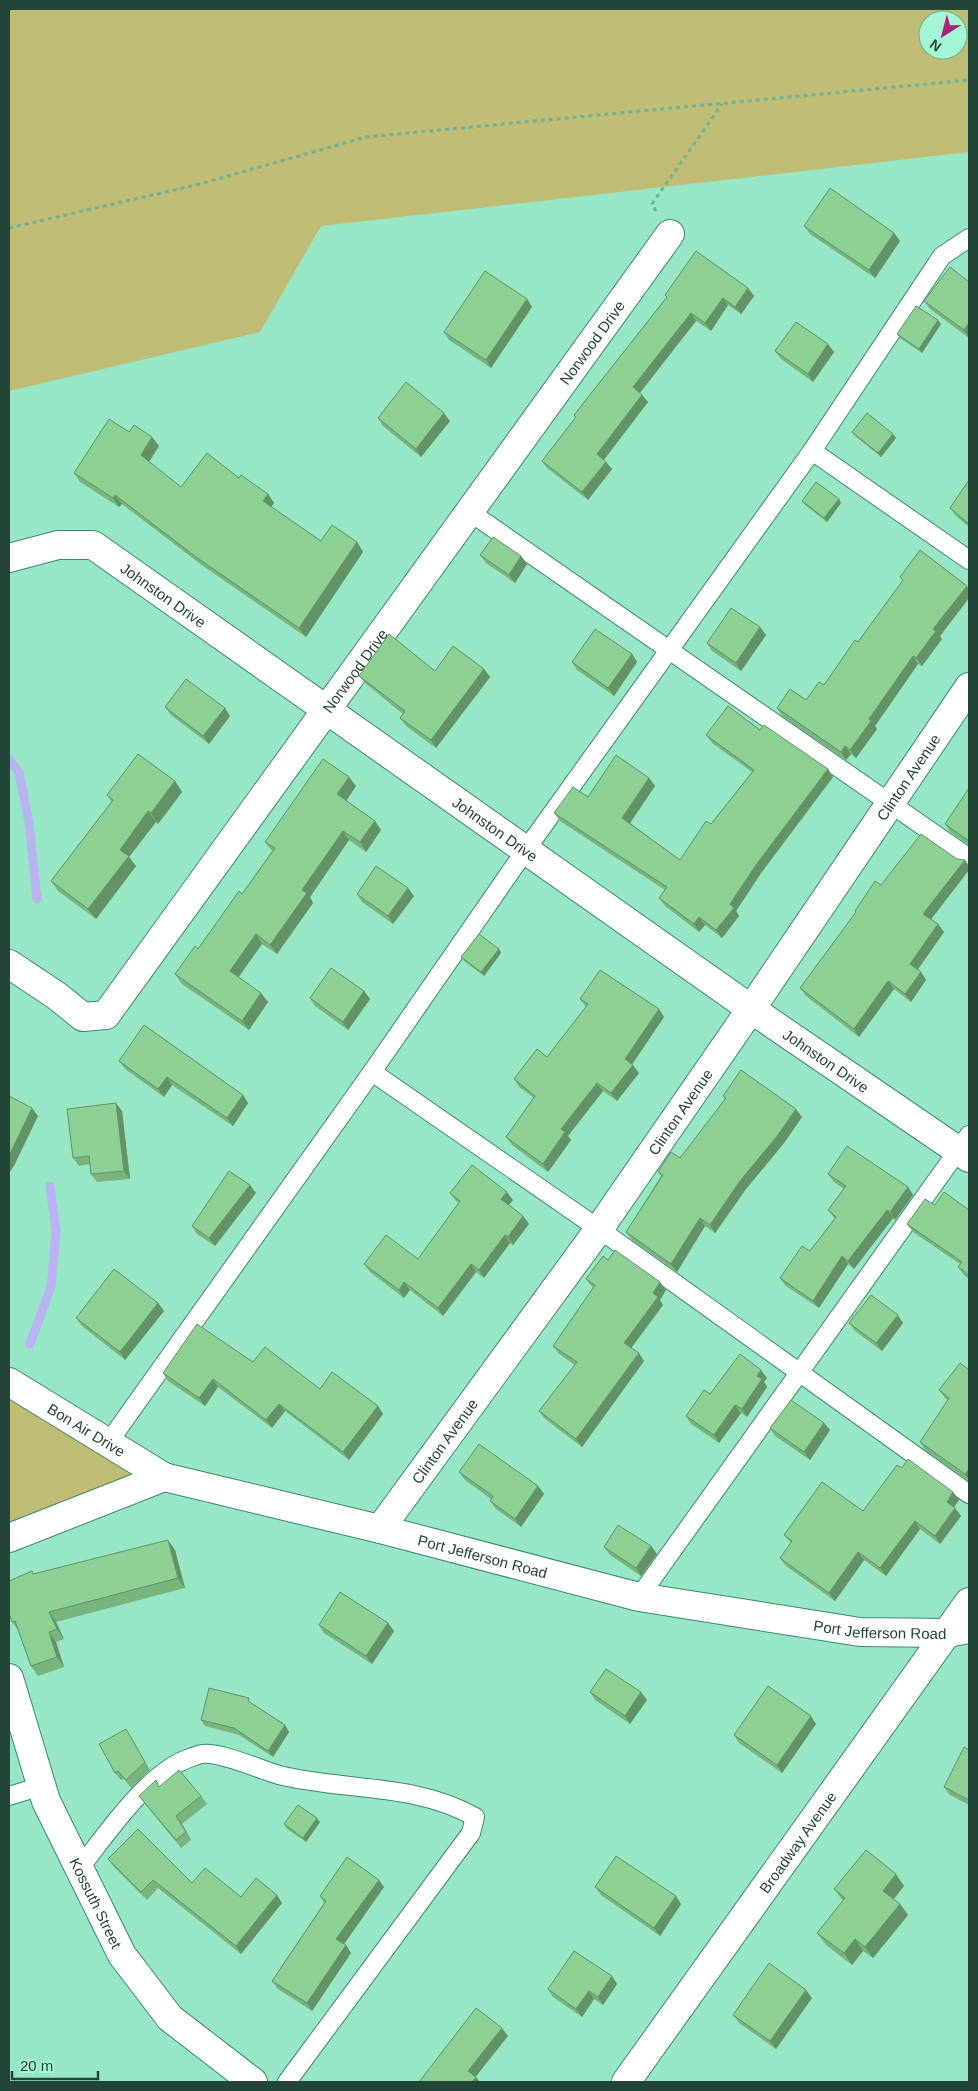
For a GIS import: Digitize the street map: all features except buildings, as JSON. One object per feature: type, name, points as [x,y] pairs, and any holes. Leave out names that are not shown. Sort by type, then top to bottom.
[{"type":"street","name":"Norwood Drive","points":[[9,964],[57,996],[83,1017],[106,1015],[670,234]]},
{"type":"street","name":"Johnston Drive","points":[[9,558],[58,545],[93,545],[751,1009],[966,1148]]},
{"type":"street","name":"Clinton Avenue","points":[[380,1529],[598,1229],[751,1009],[969,687]]},
{"type":"street","name":"Bon Air Drive","points":[[9,1382],[164,1477]]},
{"type":"street","name":"Port Jefferson Road","points":[[164,1477],[380,1529],[639,1597],[860,1632],[958,1631]]},
{"type":"street","points":[[9,1538],[164,1477]]},
{"type":"street","name":"Broadway Avenue","points":[[626,2082],[958,1631],[969,1602]]},
{"type":"street","name":"Kossuth Street","points":[[9,1678],[46,1801],[122,1955],[170,2018],[253,2082]]},
{"type":"lane","points":[[108,1443],[372,1072],[526,851],[812,451],[942,256],[969,238]]},
{"type":"lane","points":[[812,451],[969,560]]},
{"type":"lane","points":[[470,512],[671,649],[969,858]]},
{"type":"lane","points":[[372,1072],[598,1229],[969,1494]]},
{"type":"lane","points":[[639,1597],[799,1373],[966,1148]]},
{"type":"lane","points":[[79,1869],[122,1815],[147,1788],[168,1770],[185,1760],[203,1753],[238,1761],[279,1775],[404,1793],[458,1807],[475,1817],[471,1833],[287,2082]]},
{"type":"lane","points":[[9,1796],[42,1786]]},
{"type":"path","points":[[9,228],[196,185],[366,137],[969,80]]},
{"type":"path","points":[[670,234],[652,204],[722,103]]},
{"type":"shaded area","points":[[9,9],[969,9],[969,152],[321,226],[260,332],[9,391]]},
{"type":"shaded area","points":[[9,1382],[164,1477],[9,1538]]},
{"type":"waterway","points":[[9,759],[19,773],[29,822],[37,899]]},
{"type":"waterway","points":[[30,1344],[51,1287],[56,1230],[50,1186]]}]
